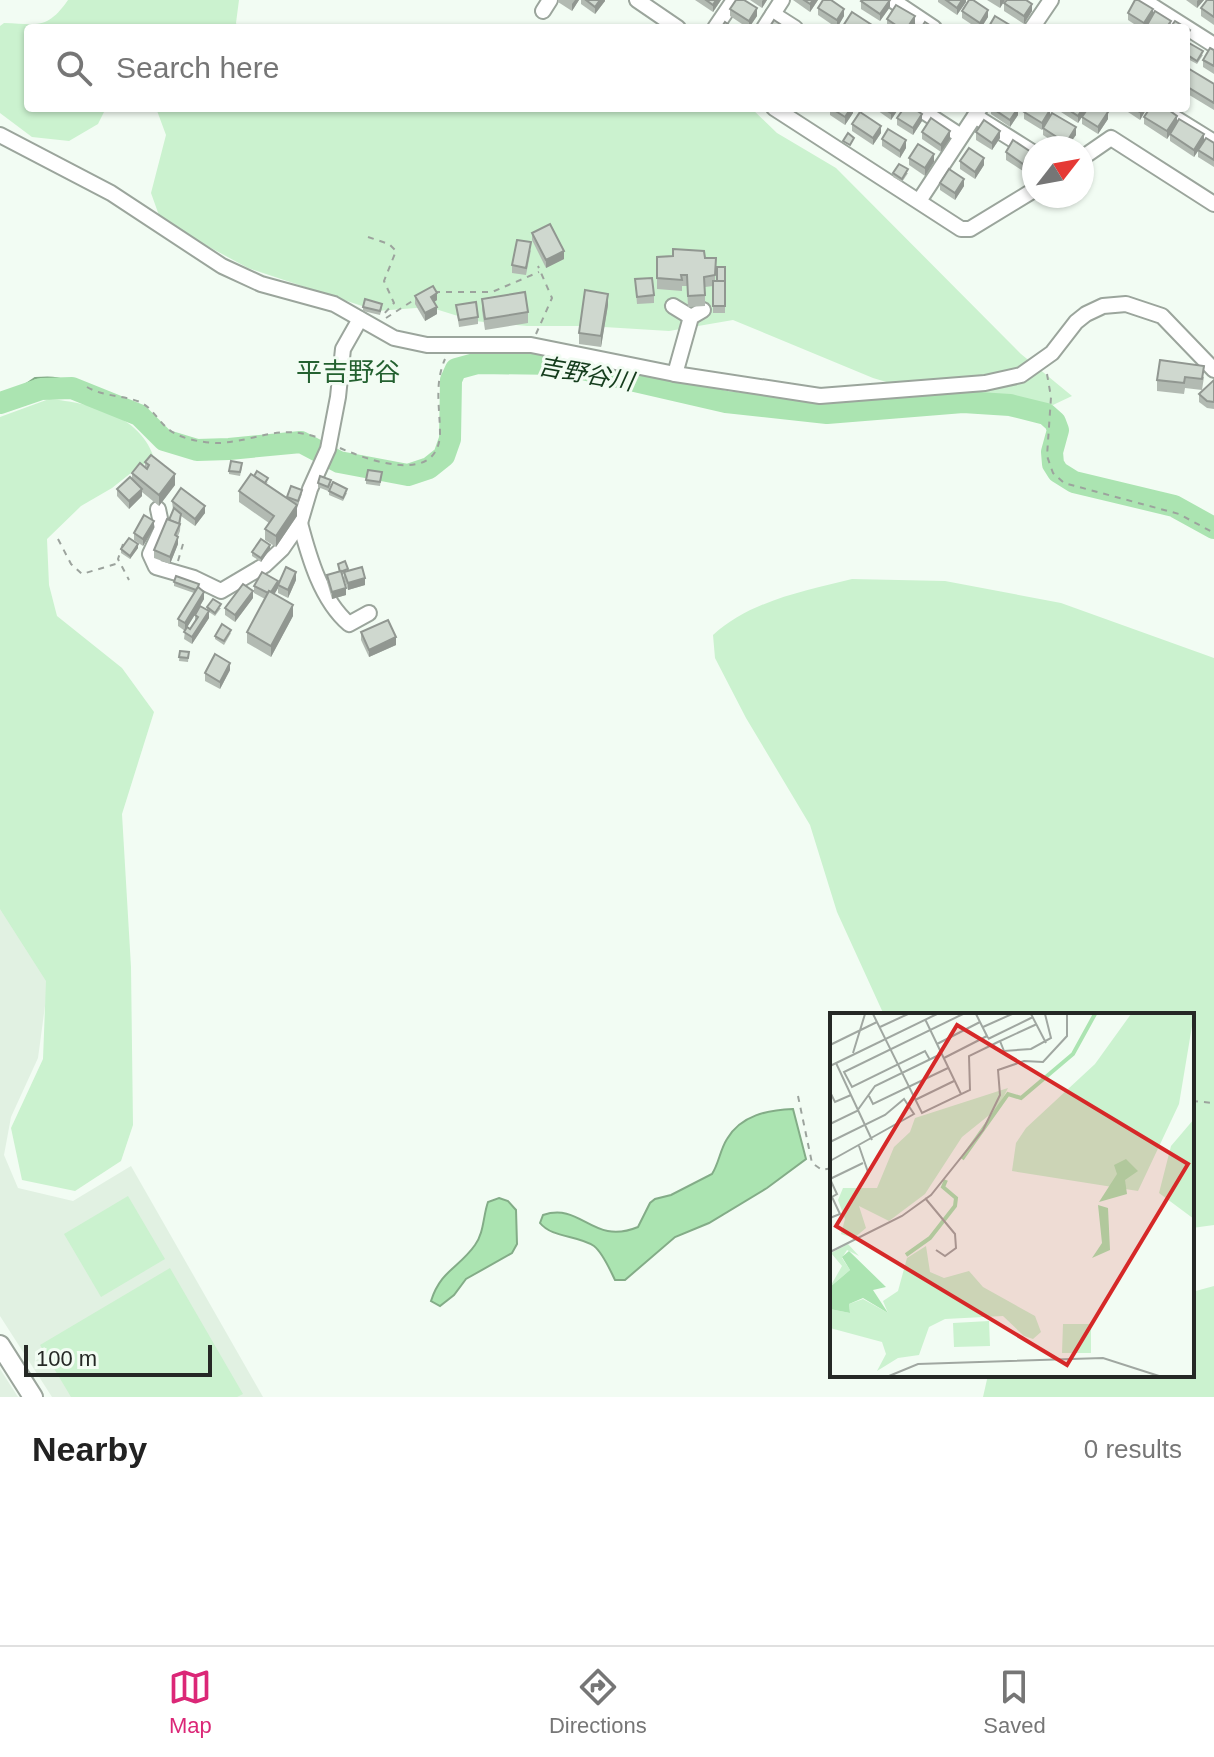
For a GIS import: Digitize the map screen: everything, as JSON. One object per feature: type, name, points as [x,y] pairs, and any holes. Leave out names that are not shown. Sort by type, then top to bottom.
[{"type":"street","points":[[637,0],[672,24]]},
{"type":"street","points":[[718,24],[734,0]]},
{"type":"street","points":[[767,24],[782,0]]},
{"type":"street","points":[[892,0],[928,24]]},
{"type":"street","points":[[1143,0],[1181,24]]},
{"type":"street","points":[[1034,24],[1044,2]]},
{"type":"street","points":[[773,14],[789,24]]},
{"type":"street","points":[[1190,30],[1214,45]]},
{"type":"street","points":[[780,112],[961,229],[970,229],[1022,197]]},
{"type":"street","points":[[924,112],[961,136]]},
{"type":"street","points":[[919,201],[977,112],[1022,144]]},
{"type":"street","points":[[1165,112],[1214,142]]},
{"type":"street","points":[[0,135],[111,193],[222,266],[261,284],[334,304],[394,338],[450,347],[531,345],[675,374],[820,396],[985,383],[1021,375],[1041,363],[1086,314],[1103,306],[1126,304],[1162,316],[1214,370]]},
{"type":"street","points":[[1094,150],[1111,138],[1214,204]]},
{"type":"street","points":[[673,306],[697,314],[675,374]]},
{"type":"street","points":[[158,509],[162,528],[150,554],[156,567],[194,578],[221,591],[265,565],[282,549],[300,523],[310,489],[327,450],[338,397],[343,349],[360,319]]},
{"type":"street","points":[[300,523],[309,557],[338,615],[349,624],[369,613]]},
{"type":"street","points":[[0,1345],[33,1397]]},
{"type":"path","points":[[368,237],[389,244],[396,251],[384,281],[394,303],[381,318],[390,317],[416,298]]},
{"type":"path","points":[[531,345],[552,298],[538,266]]},
{"type":"path","points":[[430,292],[492,292],[539,272]]},
{"type":"path","points":[[87,387],[144,403],[172,431],[204,442],[221,443],[297,431],[327,450],[397,464],[420,465],[429,459],[438,445],[438,387],[450,347]]},
{"type":"path","points":[[1041,363],[1050,379],[1048,464],[1053,473],[1064,483],[1179,514],[1214,533]]},
{"type":"path","points":[[58,539],[71,564],[82,574],[119,563]]},
{"type":"path","points":[[123,544],[118,559],[129,580]]},
{"type":"path","points":[[798,1096],[812,1163],[822,1170],[830,1168]]},
{"type":"path","points":[[1194,1101],[1214,1103]]},
{"type":"shaded area","points":[[68,0],[239,0],[236,24],[34,24],[47,21]]},
{"type":"shaded area","points":[[4,23],[34,24],[24,24],[24,112],[104,112],[98,124],[69,141],[32,137],[0,113],[0,26]]},
{"type":"shaded area","points":[[157,112],[755,112],[777,133],[836,168],[1021,354],[1072,396],[1036,413],[957,403],[873,378],[733,320],[669,331],[474,321],[429,307],[377,311],[248,268],[161,221],[151,193],[166,135]]},
{"type":"shaded area","points":[[35,378],[67,381],[76,388],[76,397],[64,390],[36,394],[0,409],[0,397]]},
{"type":"shaded area","points":[[49,399],[98,408],[127,422],[139,432],[155,461],[141,465],[112,488],[81,506],[47,539],[49,585],[57,616],[122,668],[154,712],[122,814],[131,967],[133,1125],[121,1161],[75,1191],[22,1180],[11,1128],[43,1059],[46,981],[0,909],[0,417]]},
{"type":"shaded area","points":[[852,579],[945,581],[1061,603],[1214,658],[1214,1225],[1194,1228],[1194,1013],[883,1013],[837,912],[810,825],[746,718],[715,658],[713,635],[728,623],[761,606]]},
{"type":"shaded area","points":[[0,901],[49,976],[38,1058],[11,1117],[4,1155],[18,1188],[73,1201],[131,1166],[263,1397],[52,1397],[0,1316]]},
{"type":"shaded area","points":[[793,1109],[806,1159],[767,1188],[709,1223],[675,1237],[625,1280],[615,1280],[594,1246],[551,1231],[540,1223],[543,1215],[556,1213],[568,1214],[609,1231],[638,1227],[655,1199],[671,1195],[712,1174],[725,1143],[740,1124],[765,1113]]},
{"type":"shaded area","points":[[128,1196],[165,1259],[101,1297],[64,1234]]},
{"type":"shaded area","points":[[499,1198],[508,1201],[516,1210],[517,1244],[512,1253],[466,1279],[454,1295],[440,1306],[431,1301],[440,1282],[478,1240],[488,1202]]},
{"type":"shaded area","points":[[170,1268],[243,1394],[237,1397],[71,1397],[40,1345]]},
{"type":"shaded area","points":[[1214,1286],[1214,1397],[983,1397],[988,1377],[1194,1377],[1194,1291]]},
{"type":"shaded area","points":[[0,1369],[18,1397],[0,1397]]},
{"type":"building","points":[[586,0],[600,0],[595,7]]},
{"type":"building","points":[[736,0],[744,0],[757,8],[749,21],[730,9]]},
{"type":"building","points":[[823,0],[831,0],[844,9],[837,20],[818,8]]},
{"type":"building","points":[[862,0],[890,0],[880,14]]},
{"type":"building","points":[[946,0],[962,0],[957,8]]},
{"type":"building","points":[[969,0],[988,10],[980,23],[962,11]]},
{"type":"building","points":[[1007,0],[1026,0],[1032,4],[1024,16],[1004,3]]},
{"type":"building","points":[[1135,0],[1153,9],[1144,23],[1128,13]]},
{"type":"building","points":[[1207,0],[1214,0],[1214,17],[1201,8]]},
{"type":"building","points":[[896,5],[915,16],[910,24],[894,24],[887,19]]},
{"type":"building","points":[[1155,11],[1171,21],[1169,24],[1148,24]]},
{"type":"building","points":[[852,12],[870,24],[844,24]]},
{"type":"building","points":[[995,16],[1008,24],[990,24]]},
{"type":"building","points":[[1190,44],[1203,51],[1197,61],[1190,57]]},
{"type":"building","points":[[1210,48],[1214,50],[1214,66],[1203,60]]},
{"type":"building","points":[[1190,69],[1214,84],[1214,103],[1190,88]]},
{"type":"building","points":[[860,112],[881,126],[873,138],[852,124]]},
{"type":"building","points":[[901,112],[922,114],[913,128],[897,118]]},
{"type":"building","points":[[998,112],[1015,112],[1010,120]]},
{"type":"building","points":[[1024,112],[1049,112],[1042,123]]},
{"type":"building","points":[[1085,112],[1108,112],[1098,127],[1082,117]]},
{"type":"building","points":[[1147,112],[1172,112],[1177,116],[1167,131],[1144,117]]},
{"type":"building","points":[[1052,113],[1076,127],[1070,136],[1055,136],[1043,128]]},
{"type":"building","points":[[931,118],[950,131],[941,145],[922,132]]},
{"type":"building","points":[[1179,119],[1204,134],[1194,150],[1170,134]]},
{"type":"building","points":[[984,120],[1000,131],[992,143],[976,132]]},
{"type":"building","points":[[888,129],[906,140],[900,151],[882,139]]},
{"type":"building","points":[[848,133],[854,138],[850,145],[843,141]]},
{"type":"building","points":[[1206,138],[1214,143],[1214,160],[1198,150]]},
{"type":"building","points":[[1013,140],[1022,146],[1022,163],[1006,152]]},
{"type":"building","points":[[918,144],[934,154],[925,168],[909,158]]},
{"type":"building","points":[[969,148],[984,158],[975,172],[960,161]]},
{"type":"building","points":[[899,164],[908,169],[902,179],[893,173]]},
{"type":"building","points":[[949,169],[964,179],[955,193],[940,183]]},
{"type":"building","points":[[550,224],[564,251],[546,260],[532,233]]},
{"type":"building","points":[[517,240],[531,242],[526,268],[512,265]]},
{"type":"building","points":[[673,249],[704,251],[705,258],[716,258],[715,275],[704,277],[705,295],[688,296],[687,275],[681,275],[682,280],[657,278],[657,257],[673,256]]},
{"type":"building","points":[[717,267],[725,267],[725,281],[717,281]]},
{"type":"building","points":[[652,278],[654,295],[637,297],[635,279]]},
{"type":"building","points":[[713,281],[725,281],[725,306],[713,306]]},
{"type":"building","points":[[433,286],[437,293],[431,297],[437,307],[425,313],[415,296]]},
{"type":"building","points":[[585,290],[608,294],[601,336],[579,333]]},
{"type":"building","points":[[525,292],[528,312],[485,319],[482,299]]},
{"type":"building","points":[[365,299],[382,304],[380,311],[363,307]]},
{"type":"building","points":[[476,302],[478,317],[459,320],[456,305]]},
{"type":"building","points":[[1160,360],[1204,366],[1202,379],[1185,377],[1184,383],[1157,380]]},
{"type":"building","points":[[1214,380],[1214,402],[1207,401],[1199,394]]},
{"type":"building","points":[[151,455],[175,474],[159,495],[132,473],[140,463],[147,469],[149,465],[145,462]]},
{"type":"building","points":[[231,461],[242,463],[240,472],[229,471]]},
{"type":"building","points":[[368,470],[382,472],[380,482],[366,480]]},
{"type":"building","points":[[257,471],[268,478],[265,483],[254,476]]},
{"type":"building","points":[[251,474],[297,505],[276,536],[265,529],[274,516],[239,491]]},
{"type":"building","points":[[320,476],[331,480],[328,487],[318,483]]},
{"type":"building","points":[[130,477],[142,489],[129,501],[117,489]]},
{"type":"building","points":[[333,482],[347,489],[343,498],[329,491]]},
{"type":"building","points":[[291,486],[302,490],[298,501],[287,497]]},
{"type":"building","points":[[181,488],[205,506],[195,519],[172,501]]},
{"type":"building","points":[[174,508],[181,514],[179,524],[169,520]]},
{"type":"building","points":[[144,515],[154,521],[143,539],[134,533]]},
{"type":"building","points":[[167,519],[180,524],[170,557],[154,550]]},
{"type":"building","points":[[129,538],[138,544],[130,556],[121,549]]},
{"type":"building","points":[[261,539],[270,545],[261,558],[252,552]]},
{"type":"building","points":[[345,561],[348,569],[340,572],[338,564]]},
{"type":"building","points":[[286,567],[296,572],[288,590],[278,585]]},
{"type":"building","points":[[362,567],[365,578],[348,583],[344,572]]},
{"type":"building","points":[[341,571],[346,588],[332,592],[327,575]]},
{"type":"building","points":[[262,572],[278,581],[271,592],[254,586]]},
{"type":"building","points":[[176,576],[199,584],[198,587],[196,590],[174,582]]},
{"type":"building","points":[[243,584],[253,591],[235,615],[225,608]]},
{"type":"building","points":[[198,587],[204,592],[185,623],[178,619]]},
{"type":"building","points":[[269,591],[293,605],[271,646],[247,632]]},
{"type":"building","points":[[213,599],[221,604],[215,613],[207,607]]},
{"type":"building","points":[[200,606],[209,611],[192,637],[184,632],[198,617],[195,615]]},
{"type":"building","points":[[388,620],[396,637],[369,650],[361,632]]},
{"type":"building","points":[[222,624],[231,630],[224,641],[215,636]]},
{"type":"building","points":[[180,651],[189,652],[188,658],[179,657]]},
{"type":"building","points":[[215,654],[230,663],[220,682],[205,673]]},
{"type":"waterway","name":"吉野谷川","points":[[0,403],[41,389],[72,388],[139,415],[164,440],[197,450],[301,442],[339,462],[408,475],[429,468],[444,456],[450,439],[451,380],[456,369],[478,363],[561,364],[726,402],[827,413],[963,402],[1010,405],[1046,414],[1055,422],[1058,430],[1052,452],[1053,464],[1058,472],[1074,482],[1174,506],[1214,528]]},
{"type":"district","name":"平吉野谷","points":[[348,372]]}]
